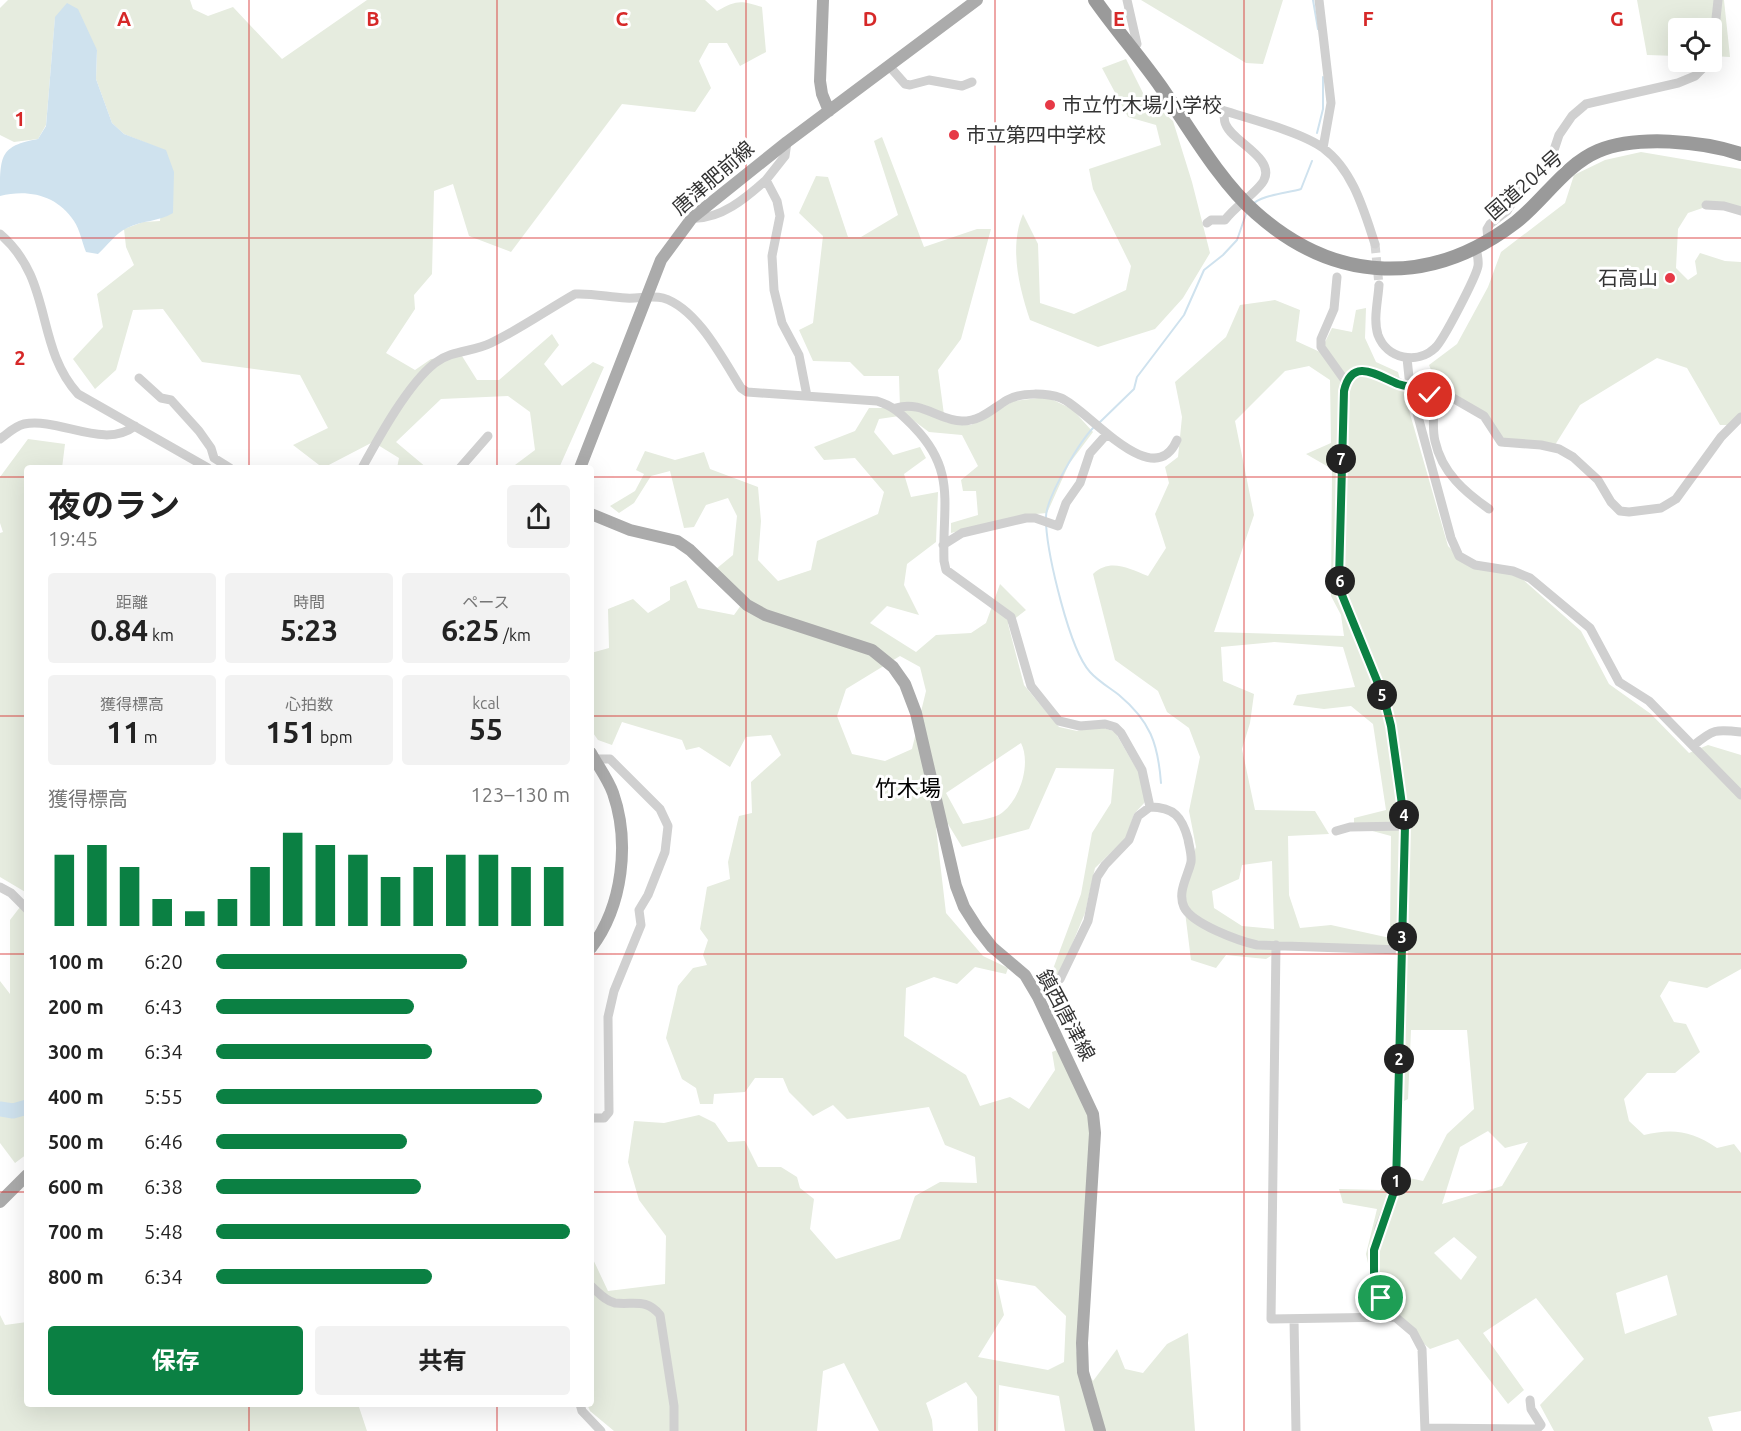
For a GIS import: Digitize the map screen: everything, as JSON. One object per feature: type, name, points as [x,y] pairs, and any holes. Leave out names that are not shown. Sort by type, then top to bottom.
[{"type":"highway","name":"国道204号","points":[[1095,0],[1130,50],[1254,212],[1301,246],[1329,260],[1362,269],[1424,264],[1453,258],[1482,244],[1517,221],[1576,164],[1596,152],[1617,145],[1644,141],[1723,148],[1741,154]]},
{"type":"main road","points":[[823,0],[820,81],[829,111]]},
{"type":"main road","name":"唐津肥前線","points":[[581,465],[661,260],[692,218],[787,142],[977,0]]},
{"type":"main road","name":"鎮西唐津線","points":[[594,515],[630,530],[676,541],[690,550],[747,605],[765,615],[872,650],[893,667],[906,684],[916,713],[956,886],[964,907],[992,947],[1025,975],[1038,997],[1093,1114],[1095,1133],[1082,1343],[1083,1372],[1100,1431]]},
{"type":"main road","points":[[594,758],[613,792],[621,825],[622,862],[614,905],[594,942]]},
{"type":"main road","points":[[0,1202],[24,1178]]},
{"type":"street","points":[[1127,0],[1137,44],[1130,50]]},
{"type":"street","points":[[1319,0],[1331,103],[1323,148]]},
{"type":"street","points":[[1716,18],[1718,0]]},
{"type":"street","points":[[890,67],[905,84],[909,85],[929,80],[962,86],[972,82]]},
{"type":"street","points":[[1379,285],[1376,319],[1378,334],[1384,346],[1396,355],[1407,358],[1422,356],[1435,348],[1444,336],[1475,278],[1482,244],[1490,224],[1508,211],[1521,188],[1550,162],[1559,135],[1572,116],[1586,104],[1678,83],[1699,72]]},
{"type":"street","points":[[1174,105],[1187,102],[1224,111],[1304,138],[1323,148],[1350,180],[1375,244]]},
{"type":"street","points":[[1207,223],[1211,220],[1225,220],[1234,208],[1264,181],[1266,172],[1263,163],[1226,126],[1224,111]]},
{"type":"street","points":[[692,218],[705,219],[728,209],[766,180],[785,156],[787,142]]},
{"type":"street","points":[[766,180],[777,201],[780,216],[772,256],[774,290],[782,323],[799,355],[807,396]]},
{"type":"street","points":[[1706,206],[1724,206],[1741,211]]},
{"type":"street","points":[[0,234],[26,262],[33,277],[54,358],[64,379],[78,394],[203,465]]},
{"type":"street","points":[[1337,277],[1334,309],[1321,339],[1321,347],[1346,382]]},
{"type":"street","points":[[364,465],[380,436],[421,376],[436,362],[454,353],[491,343],[575,294],[660,297],[669,300],[692,318],[707,334],[741,388],[747,392],[877,401],[896,408],[929,409],[948,418],[970,421],[980,418],[1018,396],[1051,395],[1070,402],[1104,432],[1144,457],[1168,454],[1177,440]]},
{"type":"street","points":[[1407,358],[1406,371],[1410,387],[1450,538],[1459,555],[1475,565],[1513,571],[1530,578],[1590,628],[1619,682],[1649,701],[1741,795]]},
{"type":"street","points":[[1530,1401],[1531,1409],[1543,1428],[1425,1430],[1425,1361],[1422,1349],[1413,1332],[1394,1317],[1381,1298],[1372,1263],[1379,1228],[1396,1186],[1405,826],[1386,708],[1342,595],[1339,579],[1341,456],[1346,382],[1353,374],[1369,371],[1410,387],[1439,390],[1484,416],[1501,442],[1541,445],[1559,449],[1573,457],[1598,480],[1611,502],[1620,511],[1629,512],[1661,508],[1676,499],[1721,437],[1741,417]]},
{"type":"street","points":[[138,378],[160,398],[171,400],[199,431],[214,458],[225,465]]},
{"type":"street","points":[[1423,389],[1434,404],[1435,445],[1451,477],[1462,489],[1489,509]]},
{"type":"street","points":[[896,408],[929,444],[943,471],[943,545],[946,570],[1011,617],[1031,686],[1059,721],[1080,726],[1105,724],[1114,727],[1121,734],[1142,770],[1150,807]]},
{"type":"street","points":[[0,439],[23,424],[111,435],[128,432],[135,426]]},
{"type":"street","points":[[943,545],[962,533],[1026,518],[1058,526],[1066,503],[1080,483],[1090,453],[1104,432]]},
{"type":"street","points":[[462,465],[488,436]]},
{"type":"street","points":[[1693,746],[1710,732],[1719,729],[1741,732]]},
{"type":"street","points":[[594,756],[610,759],[628,776],[665,816],[669,835],[648,895],[639,910],[641,925],[615,991],[608,1017],[609,1112],[604,1118],[594,1118]]},
{"type":"street","points":[[1038,997],[1060,979],[1088,921],[1097,877],[1129,840],[1138,816],[1150,807],[1171,810],[1180,816],[1185,827],[1191,860],[1181,897],[1187,912],[1238,941],[1276,945],[1401,950]]},
{"type":"street","points":[[1336,831],[1350,827],[1405,826]]},
{"type":"street","points":[[0,887],[11,893],[24,906]]},
{"type":"street","points":[[1276,945],[1271,1319],[1394,1317]]},
{"type":"street","points":[[594,1289],[605,1299],[614,1303],[638,1301],[653,1306],[660,1315],[674,1406],[674,1431]]},
{"type":"street","points":[[1294,1319],[1296,1431]]},
{"type":"street","points":[[581,1407],[582,1412],[601,1431]]},
{"type":"shaded area","points":[[8,0],[190,0],[193,9],[208,16],[233,7],[282,59],[367,0],[705,0],[717,11],[734,3],[743,2],[762,7],[766,52],[740,66],[727,43],[709,43],[699,61],[711,88],[695,112],[622,104],[511,252],[469,236],[453,184],[434,191],[432,274],[414,295],[415,309],[386,353],[415,370],[431,359],[462,356],[477,380],[499,380],[552,334],[559,345],[544,364],[562,386],[593,362],[604,367],[560,465],[515,465],[535,450],[530,412],[508,396],[441,399],[396,442],[423,465],[398,465],[399,458],[373,442],[329,465],[319,465],[293,445],[328,428],[300,375],[202,362],[163,309],[133,310],[116,370],[95,389],[73,359],[103,327],[97,294],[134,265],[126,247],[124,229],[143,222],[160,221],[166,151],[124,134],[112,123],[96,79],[97,50],[55,18],[46,125],[38,139],[14,142],[0,135],[0,8]]},
{"type":"shaded area","points":[[1141,0],[1283,0],[1263,64],[1246,63]]},
{"type":"shaded area","points":[[1637,0],[1724,0],[1730,57],[1722,57],[1722,18],[1668,18],[1668,56],[1647,55]]},
{"type":"shaded area","points":[[1126,59],[1144,95],[1173,121],[1192,182],[1210,253],[1183,298],[1155,329],[1098,347],[1030,320],[1019,281],[1017,240],[1023,214],[1038,244],[1040,303],[1074,314],[1126,290],[1131,266],[1093,189],[1089,169],[1161,145],[1156,125],[1128,117],[1102,68]]},
{"type":"shaded area","points":[[882,137],[924,247],[977,229],[991,229],[961,339],[938,370],[945,422],[971,425],[1014,401],[1047,397],[1072,409],[1093,432],[1069,464],[1047,513],[1025,515],[951,533],[951,523],[978,515],[976,491],[963,491],[961,480],[978,466],[962,435],[929,432],[906,415],[879,419],[874,432],[893,455],[920,447],[926,458],[904,474],[911,497],[938,492],[936,542],[907,564],[904,585],[919,615],[887,606],[870,623],[916,652],[936,635],[971,633],[986,623],[1000,584],[1026,610],[1008,624],[1024,685],[1059,727],[1077,731],[1099,726],[1115,732],[1139,773],[1145,802],[1134,814],[1126,838],[1095,868],[1085,913],[1059,976],[1050,977],[1081,894],[1092,833],[1111,803],[1114,769],[1056,768],[1029,829],[962,847],[948,824],[936,828],[946,913],[983,956],[1008,968],[1006,974],[975,967],[957,984],[934,977],[906,988],[904,1036],[966,1075],[980,1106],[1010,1097],[1029,1109],[1055,1070],[1052,1052],[1060,1049],[1088,1108],[1091,1138],[1076,1351],[1093,1381],[1117,1349],[1125,1369],[1143,1373],[1167,1344],[1188,1333],[1195,1431],[1065,1431],[1059,1396],[999,1385],[998,1431],[978,1431],[977,1397],[966,1382],[926,1403],[933,1431],[879,1431],[844,1363],[823,1371],[817,1431],[614,1431],[588,1407],[594,1407],[594,1261],[608,1291],[665,1284],[666,1236],[639,1200],[628,1162],[634,1121],[664,1123],[699,1115],[715,1123],[728,1142],[745,1141],[758,1167],[781,1167],[797,1177],[800,1188],[814,1199],[810,1229],[836,1259],[900,1239],[915,1196],[940,1182],[977,1183],[975,1157],[945,1145],[929,1107],[847,1119],[833,1105],[813,1116],[789,1092],[783,1078],[755,1078],[745,1092],[714,1094],[713,1104],[700,1104],[696,1088],[682,1079],[666,1038],[678,986],[693,968],[707,965],[703,955],[708,940],[700,929],[707,887],[730,879],[728,862],[739,816],[752,813],[751,782],[781,755],[771,735],[746,737],[730,767],[699,747],[686,750],[682,740],[622,722],[612,745],[598,740],[594,734],[594,652],[609,648],[608,609],[633,599],[648,613],[670,600],[670,587],[686,580],[698,608],[734,615],[744,601],[716,569],[733,555],[737,516],[728,498],[706,505],[694,527],[684,528],[670,471],[651,476],[634,503],[619,513],[610,506],[635,491],[644,474],[636,470],[645,451],[675,460],[704,452],[710,469],[758,487],[761,521],[758,560],[778,581],[811,570],[817,541],[878,514],[884,492],[855,458],[824,460],[814,447],[855,431],[869,408],[900,408],[899,376],[864,376],[850,362],[813,361],[799,330],[813,323],[823,236],[799,213],[816,176],[828,177],[848,237],[861,237],[898,215],[874,141]],"holes":[[[900,656],[920,667],[926,691],[912,749],[885,761],[852,754],[837,716],[846,689]],[[1021,743],[1024,751],[1024,770],[1015,798],[1003,812],[990,818],[963,824],[946,793]],[[996,1279],[1035,1286],[1066,1316],[1064,1362],[1048,1370],[978,1357],[1004,1315]]]},
{"type":"shaded area","points":[[1641,152],[1741,169],[1741,210],[1720,202],[1688,213],[1678,229],[1676,268],[1688,280],[1697,274],[1695,261],[1700,253],[1725,261],[1741,262],[1741,416],[1733,425],[1720,425],[1687,368],[1657,358],[1580,405],[1555,445],[1504,447],[1487,415],[1437,384],[1429,365],[1457,344],[1488,287],[1501,252],[1565,203],[1574,175],[1605,160]]},
{"type":"shaded area","points":[[1275,300],[1300,310],[1296,341],[1320,352],[1332,328],[1352,332],[1356,310],[1366,308],[1365,338],[1376,362],[1398,372],[1448,546],[1468,566],[1519,576],[1581,631],[1609,684],[1651,714],[1689,753],[1708,745],[1741,755],[1741,969],[1707,988],[1669,981],[1660,996],[1674,1022],[1686,1024],[1700,1052],[1675,1073],[1647,1073],[1624,1099],[1629,1121],[1644,1135],[1682,1132],[1717,1148],[1734,1144],[1741,1153],[1741,1411],[1708,1417],[1713,1431],[1554,1431],[1540,1405],[1584,1359],[1536,1298],[1483,1333],[1524,1390],[1508,1404],[1458,1339],[1430,1349],[1377,1304],[1366,1254],[1377,1209],[1343,1203],[1339,1189],[1380,1190],[1399,1178],[1423,1181],[1447,1134],[1474,1109],[1467,1030],[1411,1030],[1408,1099],[1402,1102],[1404,950],[1289,945],[1266,959],[1226,955],[1216,968],[1191,960],[1182,888],[1196,847],[1189,811],[1200,757],[1189,728],[1167,712],[1158,691],[1115,660],[1093,574],[1099,569],[1113,565],[1148,576],[1166,548],[1155,514],[1169,483],[1165,467],[1178,457],[1182,417],[1175,382],[1226,337],[1240,305]],"holes":[[[1309,366],[1330,380],[1331,443],[1306,454],[1332,469],[1331,596],[1341,615],[1344,636],[1214,632],[1254,515],[1235,421],[1285,371]],[[1274,642],[1343,647],[1355,687],[1297,695],[1293,705],[1324,709],[1351,706],[1373,724],[1386,810],[1354,818],[1354,826],[1391,836],[1390,938],[1331,925],[1300,928],[1289,895],[1288,836],[1329,834],[1315,811],[1255,810],[1242,749],[1250,723],[1254,694],[1223,681],[1221,647]],[[1272,861],[1274,929],[1242,926],[1214,908],[1212,891],[1239,879],[1242,865]],[[1488,1131],[1505,1148],[1528,1142],[1502,1186],[1442,1204],[1460,1147]],[[1454,1237],[1477,1257],[1461,1280],[1434,1253]],[[1667,1275],[1677,1315],[1625,1334],[1616,1293]]]},
{"type":"shaded area","points":[[28,439],[65,444],[62,465],[24,465],[24,891],[0,877],[0,533],[3,532],[0,523],[0,477]]},
{"type":"shaded area","points":[[24,902],[24,1156],[15,1163],[0,1143],[0,981],[10,994],[10,920]]},
{"type":"shaded area","points":[[0,1315],[5,1325],[24,1322],[24,1407],[359,1407],[367,1431],[0,1431]]},
{"type":"water","points":[[67,3],[78,9],[97,50],[96,79],[112,123],[124,134],[166,150],[174,172],[173,213],[123,230],[98,254],[86,252],[74,221],[59,205],[31,194],[0,196],[2,162],[5,155],[16,145],[38,139],[46,126],[55,17]]},
{"type":"waterway","points":[[1313,0],[1318,29]]},
{"type":"waterway","points":[[1317,133],[1323,109],[1323,77]]},
{"type":"waterway","points":[[1252,205],[1268,197],[1301,189],[1312,161]]},
{"type":"waterway","points":[[1099,423],[1134,389],[1137,377],[1184,315],[1204,270],[1237,240],[1247,211]]},
{"type":"waterway","points":[[1046,518],[1051,498],[1064,471],[1080,444],[1094,427]]},
{"type":"waterway","points":[[1046,524],[1055,579],[1067,624],[1082,660],[1090,672],[1130,705],[1145,724],[1155,744],[1161,783]]},
{"type":"waterway","points":[[0,1109],[13,1111],[24,1108]]},
{"type":"tunnel","points":[[1375,244],[1379,285]]},
{"type":"place","name":"市立竹木場小学校","points":[[1050,105]]},
{"type":"place","name":"市立第四中学校","points":[[954,135]]},
{"type":"place","name":"石高山","points":[[1670,278]]},
{"type":"district","name":"竹木場","points":[[908,788]]},
{"type":"route","points":[[1381,1298],[1372,1263],[1379,1228],[1396,1186],[1405,826],[1391,726],[1384,698],[1342,595],[1339,579],[1344,391],[1346,382],[1353,374],[1369,371],[1380,374],[1397,384],[1423,389],[1430,395]]}]
